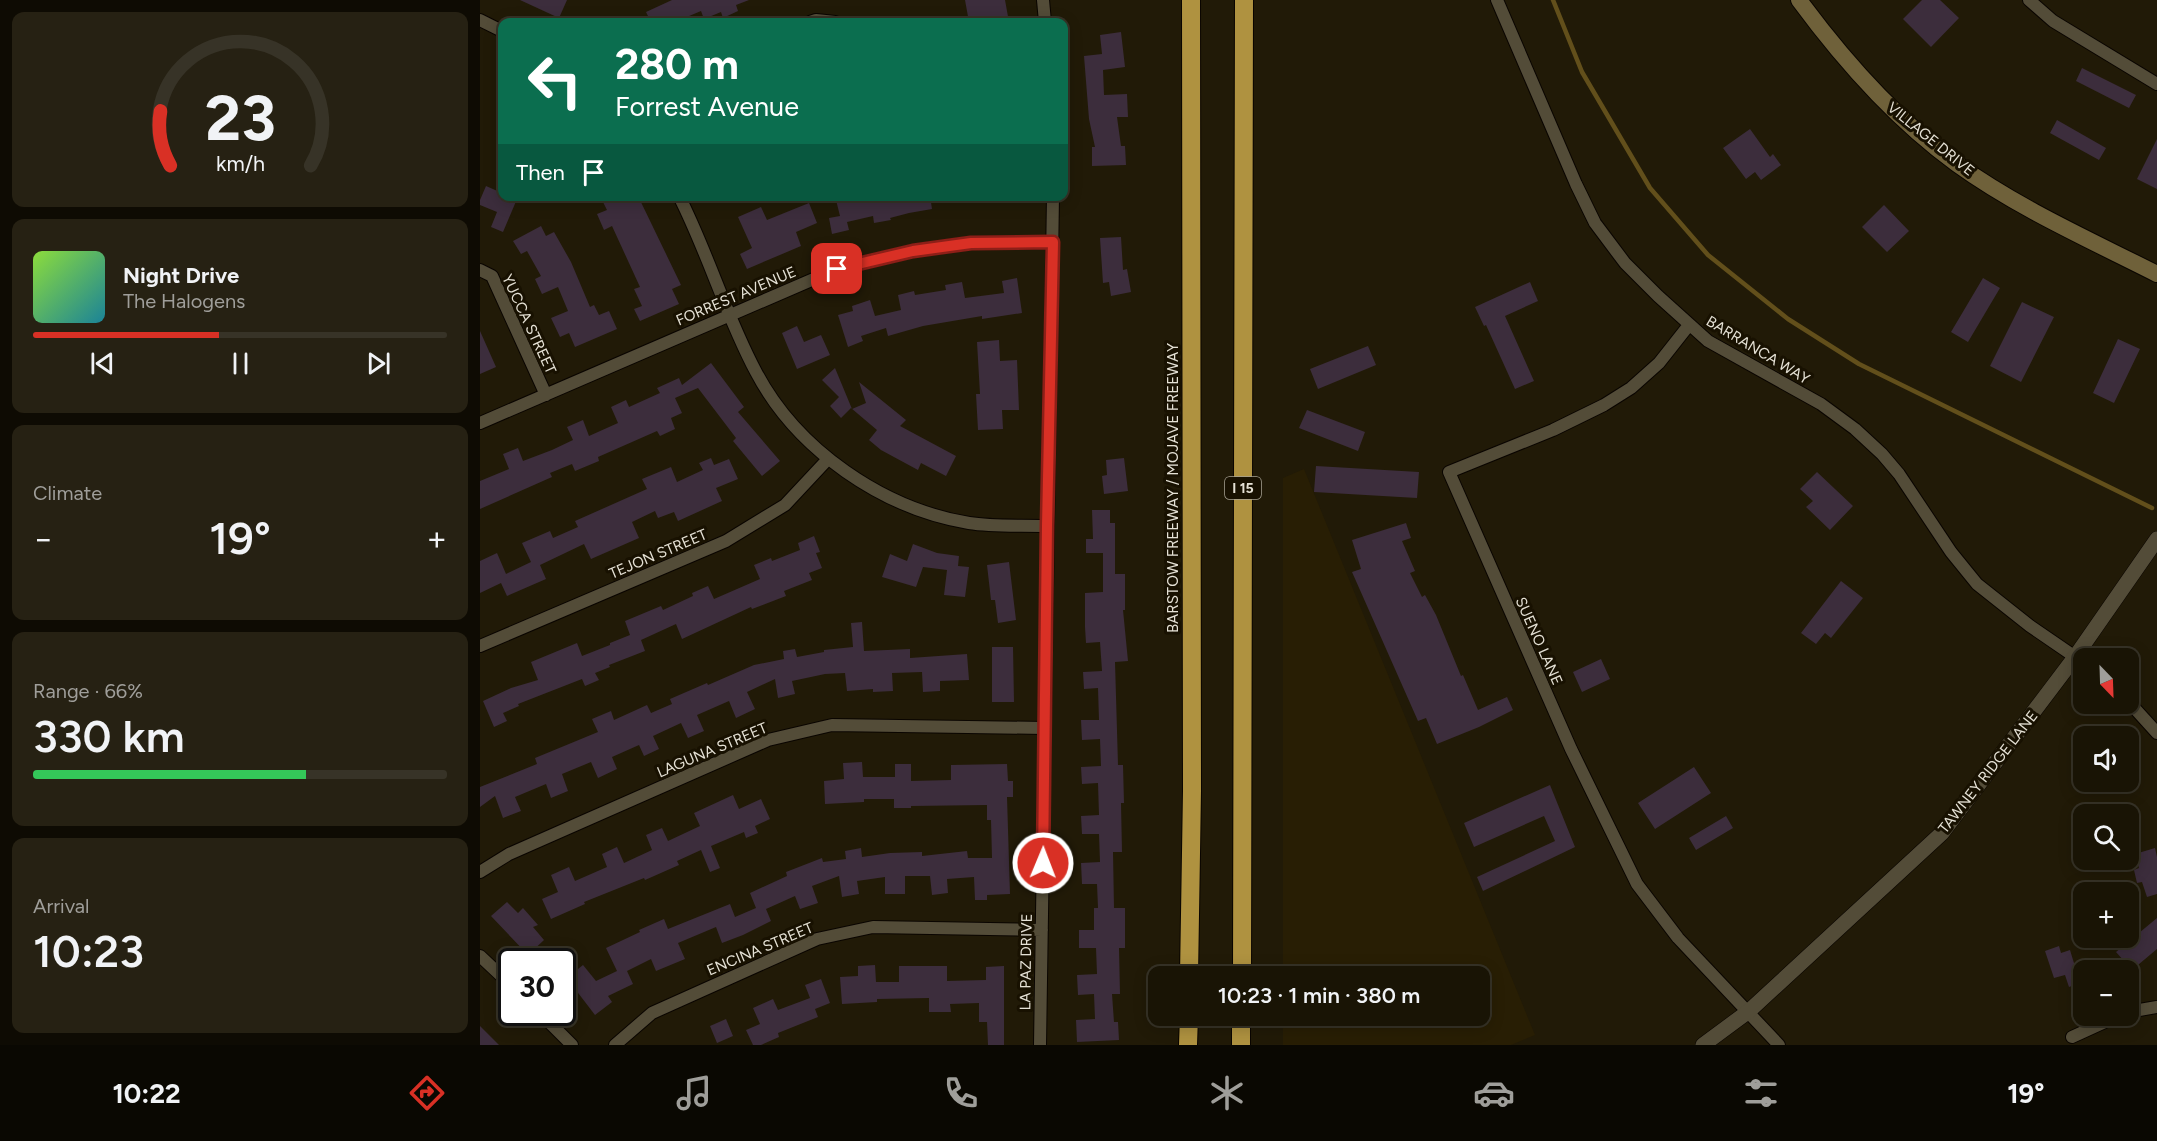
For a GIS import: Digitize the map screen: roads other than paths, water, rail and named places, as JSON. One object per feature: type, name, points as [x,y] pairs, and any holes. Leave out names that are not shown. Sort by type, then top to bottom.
[{"type":"highway","name":"BARSTOW FREEWAY / MOJAVE FREEWAY","points":[[1189,966],[1192,791],[1191,0]]},
{"type":"highway","name":"I 15","points":[[1242,966],[1244,0]]},
{"type":"highway","points":[[1188,1045],[1189,1026]]},
{"type":"highway","points":[[1241,1026],[1241,1045]]},
{"type":"main road","name":"VILLAGE DRIVE","points":[[1799,0],[1846,60],[1894,112],[1957,164],[2021,204],[2157,274]]},
{"type":"street","points":[[1043,0],[1045,18]]},
{"type":"street","name":"BARRANCA WAY","points":[[1497,0],[1576,184],[1595,223],[1625,263],[1708,341],[1821,404],[1855,429],[1882,454],[1899,474],[1951,552],[1977,584],[2030,626],[2073,656]]},
{"type":"street","points":[[2029,0],[2053,21],[2157,84]]},
{"type":"street","points":[[480,20],[498,29]]},
{"type":"street","points":[[681,201],[729,315],[757,374],[782,412],[828,459],[872,489],[920,512],[970,524],[1047,526]]},
{"type":"street","name":"LA PAZ DRIVE","points":[[1040,1045],[1053,201]]},
{"type":"street","name":"FORREST AVENUE","points":[[480,423],[837,269],[913,251],[971,243],[1053,242]]},
{"type":"street","name":"YUCCA STREET","points":[[480,270],[492,276],[546,394]]},
{"type":"street","name":"SUENO LANE","points":[[1689,325],[1659,363],[1631,388],[1604,405],[1552,430],[1449,472],[1571,749],[1637,884],[1678,938],[1779,1045]]},
{"type":"street","name":"TEJON STREET","points":[[480,646],[726,541],[785,505],[828,459]]},
{"type":"street","name":"TAWNEY RIDGE LANE","points":[[2087,648],[2157,538]]},
{"type":"street","name":"TAWNEY RIDGE LANE","points":[[1703,1045],[1749,1011],[1942,833],[2073,668]]},
{"type":"street","points":[[2139,713],[2157,733]]},
{"type":"street","name":"LAGUNA STREET","points":[[480,872],[509,854],[768,740],[832,725],[1044,728]]},
{"type":"street","name":"ENCINA STREET","points":[[615,1045],[652,1013],[817,939],[873,927],[1042,930]]},
{"type":"street","points":[[480,956],[498,973]]},
{"type":"street","points":[[2139,1010],[2157,1007]]},
{"type":"street","points":[[552,1026],[572,1045]]},
{"type":"street","points":[[2072,1037],[2096,1026]]},
{"type":"waterway","points":[[1553,0],[1582,72],[1650,188],[1708,255],[1788,319],[1859,364],[2152,508]]}]
